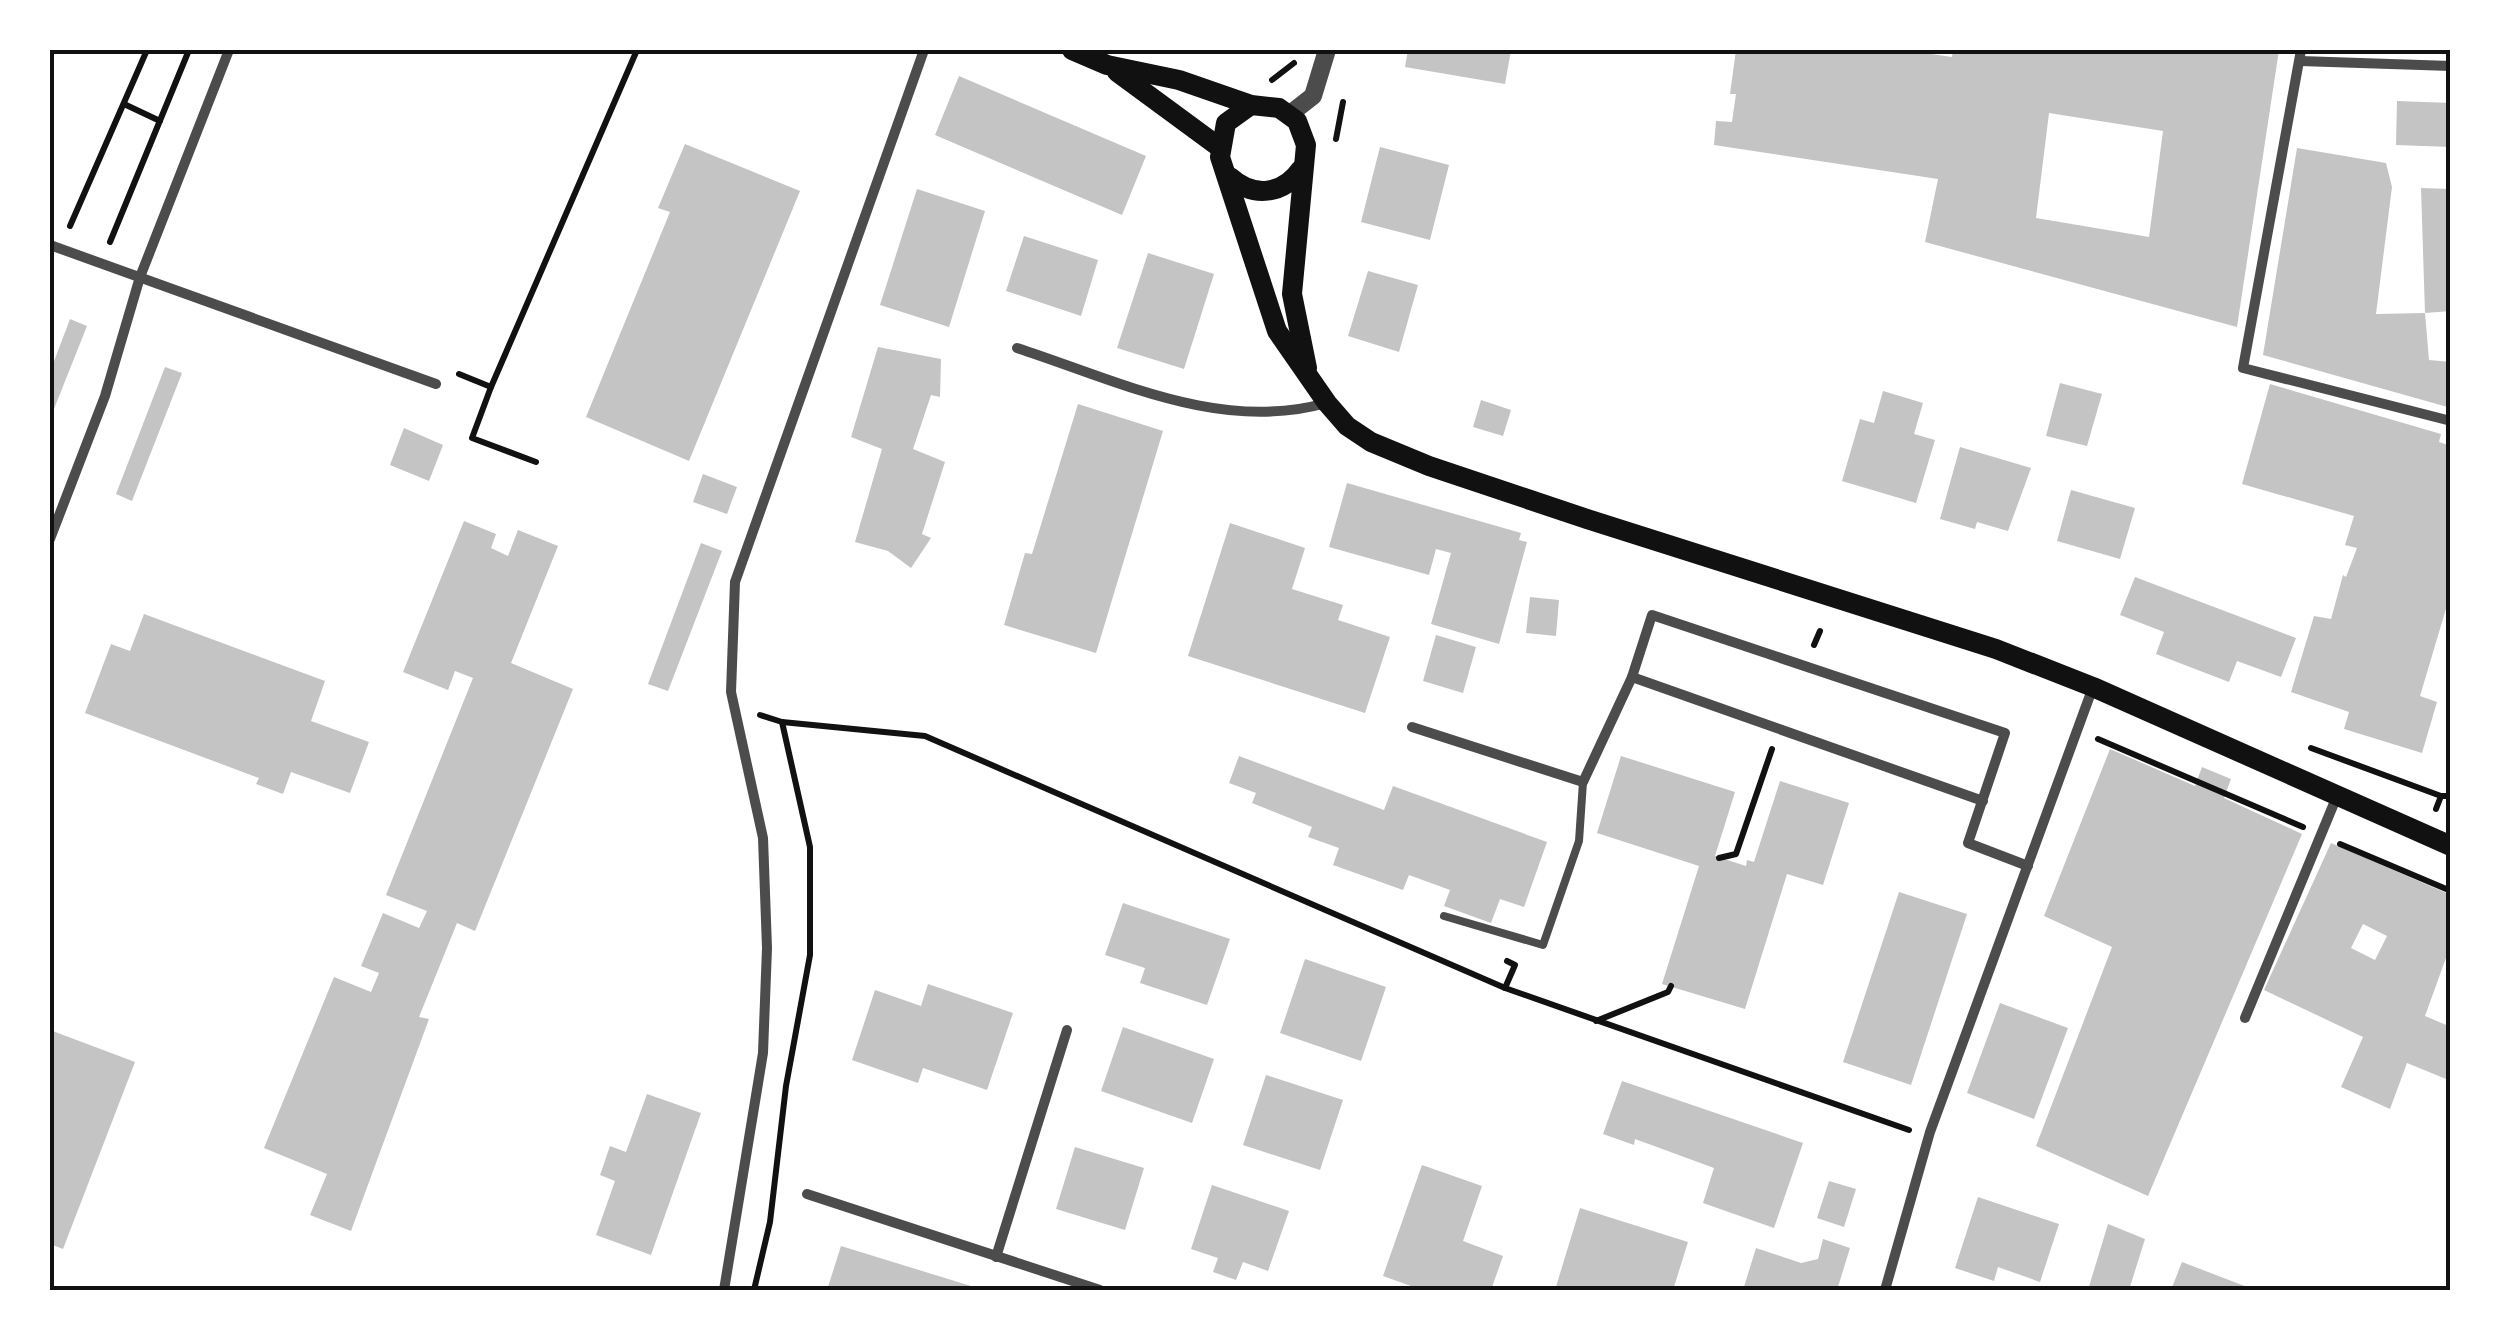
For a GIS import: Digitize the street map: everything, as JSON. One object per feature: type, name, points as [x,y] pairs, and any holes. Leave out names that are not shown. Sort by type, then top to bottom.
[{"type":"main road","points":[[1072,50],[1107,64],[1179,80],[1252,105],[1268,104],[1290,114],[1306,144],[1292,294],[1308,375]]},
{"type":"main road","points":[[1107,64],[1219,147],[1277,331],[1327,403],[1359,434],[1418,462],[1996,649],[2092,687],[2451,846]]},
{"type":"main road","points":[[1219,147],[1226,123],[1252,105]]},
{"type":"main road","points":[[1230,178],[1251,190],[1266,192],[1285,185],[1301,169]]},
{"type":"street","points":[[50,539],[104,396],[140,277],[229,50]]},
{"type":"street","points":[[724,1290],[764,1053],[767,948],[764,838],[731,692],[735,582],[924,50]]},
{"type":"street","points":[[1290,114],[1313,96],[1327,50]]},
{"type":"street","points":[[2451,66],[2300,56],[2243,368],[2451,421]]},
{"type":"street","points":[[55,246],[436,384]]},
{"type":"street","points":[[1017,348],[1199,407],[1254,416],[1327,403]]},
{"type":"street","points":[[1412,727],[1583,782],[1632,677],[1652,615],[2005,734],[1968,843],[2028,866]]},
{"type":"street","points":[[1632,677],[1983,801]]},
{"type":"street","points":[[1886,1290],[1928,1140],[2092,687]]},
{"type":"street","points":[[2245,1018],[2337,796]]},
{"type":"street","points":[[996,1257],[1066,1030]]},
{"type":"street","points":[[806,1194],[1100,1290]]},
{"type":"lane","points":[[1444,916],[1544,945],[1579,841],[1583,782]]},
{"type":"path","points":[[55,246],[147,50]]},
{"type":"path","points":[[109,243],[189,50]]},
{"type":"path","points":[[491,387],[637,50]]},
{"type":"path","points":[[1335,142],[1346,87]]},
{"type":"path","points":[[124,104],[160,121]]},
{"type":"path","points":[[472,438],[536,462]]},
{"type":"path","points":[[731,692],[754,714],[782,722],[926,736],[1505,988],[1904,1127],[1928,1140]]},
{"type":"path","points":[[754,1290],[776,1182],[810,937],[810,847],[782,722]]},
{"type":"path","points":[[2079,731],[2318,833],[2315,842],[2319,844],[2332,840],[2451,891]]},
{"type":"path","points":[[2295,742],[2441,796],[2451,796]]},
{"type":"path","points":[[2435,811],[2441,796]]},
{"type":"path","points":[[1595,1022],[1668,992],[1670,986]]},
{"type":"path","points":[[744,1174],[806,1194]]},
{"type":"building","points":[[1408,50],[1511,50],[1505,84],[1405,67]]},
{"type":"building","points":[[1736,50],[1904,50],[1952,57],[1953,50],[2279,50],[2237,327],[1925,242],[1938,179],[1714,145],[1716,121],[1732,122],[1736,94],[1730,94]],"holes":[[[2049,113],[2163,131],[2149,237],[2036,218]]]},
{"type":"building","points":[[959,76],[1146,156],[1122,215],[935,135]]},
{"type":"building","points":[[2397,101],[2451,103],[2451,147],[2396,145]]},
{"type":"building","points":[[685,144],[800,191],[689,461],[586,417],[670,212],[658,208]]},
{"type":"building","points":[[1380,147],[1449,165],[1430,240],[1361,222]]},
{"type":"building","points":[[2297,148],[2386,163],[2392,187],[2376,314],[2425,313],[2429,360],[2451,362],[2451,408],[2263,355]]},
{"type":"building","points":[[2421,188],[2451,189],[2451,311],[2425,313]]},
{"type":"building","points":[[917,189],[985,211],[949,327],[880,305]]},
{"type":"building","points":[[1024,236],[1098,260],[1081,316],[1006,291]]},
{"type":"building","points":[[1148,253],[1214,274],[1184,369],[1117,348]]},
{"type":"building","points":[[1368,271],[1418,285],[1399,352],[1348,336]]},
{"type":"building","points":[[70,319],[87,326],[50,419],[50,372]]},
{"type":"building","points":[[878,347],[941,359],[940,397],[931,395],[913,449],[945,462],[922,534],[931,538],[911,568],[888,551],[855,542],[882,449],[851,437]]},
{"type":"building","points":[[165,367],[182,373],[132,501],[116,494]]},
{"type":"building","points":[[2060,383],[2102,394],[2087,446],[2046,436]]},
{"type":"building","points":[[2270,384],[2441,434],[2439,442],[2451,446],[2451,592],[2420,696],[2437,702],[2422,753],[2344,729],[2349,712],[2291,692],[2314,616],[2331,619],[2343,575],[2346,577],[2357,548],[2345,545],[2354,516],[2242,484]]},
{"type":"building","points":[[1883,391],[1923,403],[1914,434],[1935,440],[1916,503],[1842,481],[1860,419],[1874,423]]},
{"type":"building","points":[[1481,400],[1511,410],[1503,436],[1473,427]]},
{"type":"building","points":[[1078,404],[1163,431],[1096,653],[1004,625],[1025,553],[1032,554]]},
{"type":"building","points":[[404,428],[443,445],[429,481],[390,465]]},
{"type":"building","points":[[1960,447],[2031,468],[2008,531],[1977,522],[1975,529],[1940,519]]},
{"type":"building","points":[[703,474],[737,487],[727,514],[693,502]]},
{"type":"building","points":[[1347,483],[1521,533],[1519,540],[1527,542],[1499,644],[1431,624],[1451,553],[1436,549],[1429,575],[1329,547]]},
{"type":"building","points":[[2071,490],[2135,508],[2120,559],[2057,541]]},
{"type":"building","points":[[464,521],[496,534],[491,548],[508,556],[518,530],[558,546],[511,663],[573,689],[475,931],[457,923],[419,1017],[429,1019],[351,1231],[310,1215],[327,1174],[264,1148],[334,977],[371,992],[379,973],[361,966],[383,913],[419,928],[427,911],[386,895],[473,678],[455,671],[448,690],[403,672]]},
{"type":"building","points":[[1230,523],[1305,548],[1292,589],[1343,605],[1338,620],[1390,637],[1365,713],[1188,656]]},
{"type":"building","points":[[701,543],[722,551],[668,691],[648,684]]},
{"type":"building","points":[[2135,577],[2296,638],[2281,677],[2237,661],[2229,682],[2156,654],[2164,632],[2120,615]]},
{"type":"building","points":[[1530,597],[1559,600],[1556,636],[1526,633]]},
{"type":"building","points":[[144,614],[325,681],[311,721],[369,742],[350,793],[291,772],[283,794],[256,784],[259,778],[85,713],[111,644],[130,651]]},
{"type":"building","points":[[1436,635],[1476,647],[1463,693],[1423,681]]},
{"type":"building","points":[[2110,749],[2195,786],[2202,767],[2231,779],[2224,798],[2302,834],[2148,1196],[2036,1146],[2112,947],[2044,916]]},
{"type":"building","points":[[1239,756],[1384,810],[1393,786],[1547,842],[1524,907],[1500,899],[1491,923],[1444,906],[1450,890],[1409,875],[1403,890],[1333,865],[1339,848],[1308,837],[1312,827],[1252,803],[1256,793],[1229,783]]},
{"type":"building","points":[[1621,756],[1735,792],[1715,856],[1746,866],[1747,860],[1754,862],[1780,781],[1849,803],[1823,885],[1787,874],[1745,1009],[1662,984],[1699,866],[1597,833]]},
{"type":"building","points":[[2331,843],[2451,895],[2451,944],[2425,1016],[2451,1027],[2451,1081],[2407,1063],[2390,1109],[2341,1087],[2363,1037],[2264,990]],"holes":[[[2363,924],[2387,936],[2375,960],[2351,948]]]},
{"type":"building","points":[[1899,892],[1967,914],[1911,1085],[1843,1062]]},
{"type":"building","points":[[1123,903],[1230,939],[1207,1005],[1140,983],[1145,968],[1105,955]]},
{"type":"building","points":[[1305,959],[1386,987],[1361,1061],[1280,1033]]},
{"type":"building","points":[[928,984],[1013,1013],[987,1090],[923,1068],[918,1083],[852,1060],[875,990],[921,1006]]},
{"type":"building","points":[[2000,1003],[2068,1028],[2034,1119],[1967,1093]]},
{"type":"building","points":[[1123,1027],[1214,1059],[1192,1123],[1101,1091]]},
{"type":"building","points":[[50,1030],[135,1062],[63,1249],[50,1244]]},
{"type":"building","points":[[1266,1075],[1343,1100],[1320,1170],[1243,1145]]},
{"type":"building","points":[[1622,1081],[1803,1143],[1774,1228],[1703,1203],[1714,1168],[1635,1139],[1634,1145],[1603,1134]]},
{"type":"building","points":[[647,1094],[701,1113],[651,1255],[596,1235],[615,1181],[600,1175],[610,1146],[626,1152]]},
{"type":"building","points":[[1075,1147],[1144,1168],[1125,1230],[1056,1209]]},
{"type":"building","points":[[1422,1165],[1482,1186],[1463,1241],[1503,1256],[1491,1290],[1422,1290],[1383,1276]]},
{"type":"building","points":[[1829,1181],[1856,1189],[1844,1227],[1817,1218]]},
{"type":"building","points":[[1212,1185],[1289,1211],[1268,1271],[1243,1262],[1236,1280],[1213,1272],[1218,1258],[1191,1249]]},
{"type":"building","points":[[1978,1197],[2059,1224],[2040,1282],[1998,1267],[1994,1281],[1955,1268]]},
{"type":"building","points":[[1580,1208],[1688,1242],[1673,1290],[1555,1290]]},
{"type":"building","points":[[2108,1224],[2145,1239],[2129,1290],[2088,1290]]},
{"type":"building","points":[[1823,1239],[1850,1248],[1837,1290],[1743,1290],[1756,1248],[1801,1263],[1818,1259]]},
{"type":"building","points":[[841,1246],[971,1286],[970,1290],[827,1290]]},
{"type":"building","points":[[2182,1262],[2255,1290],[2171,1290]]}]
